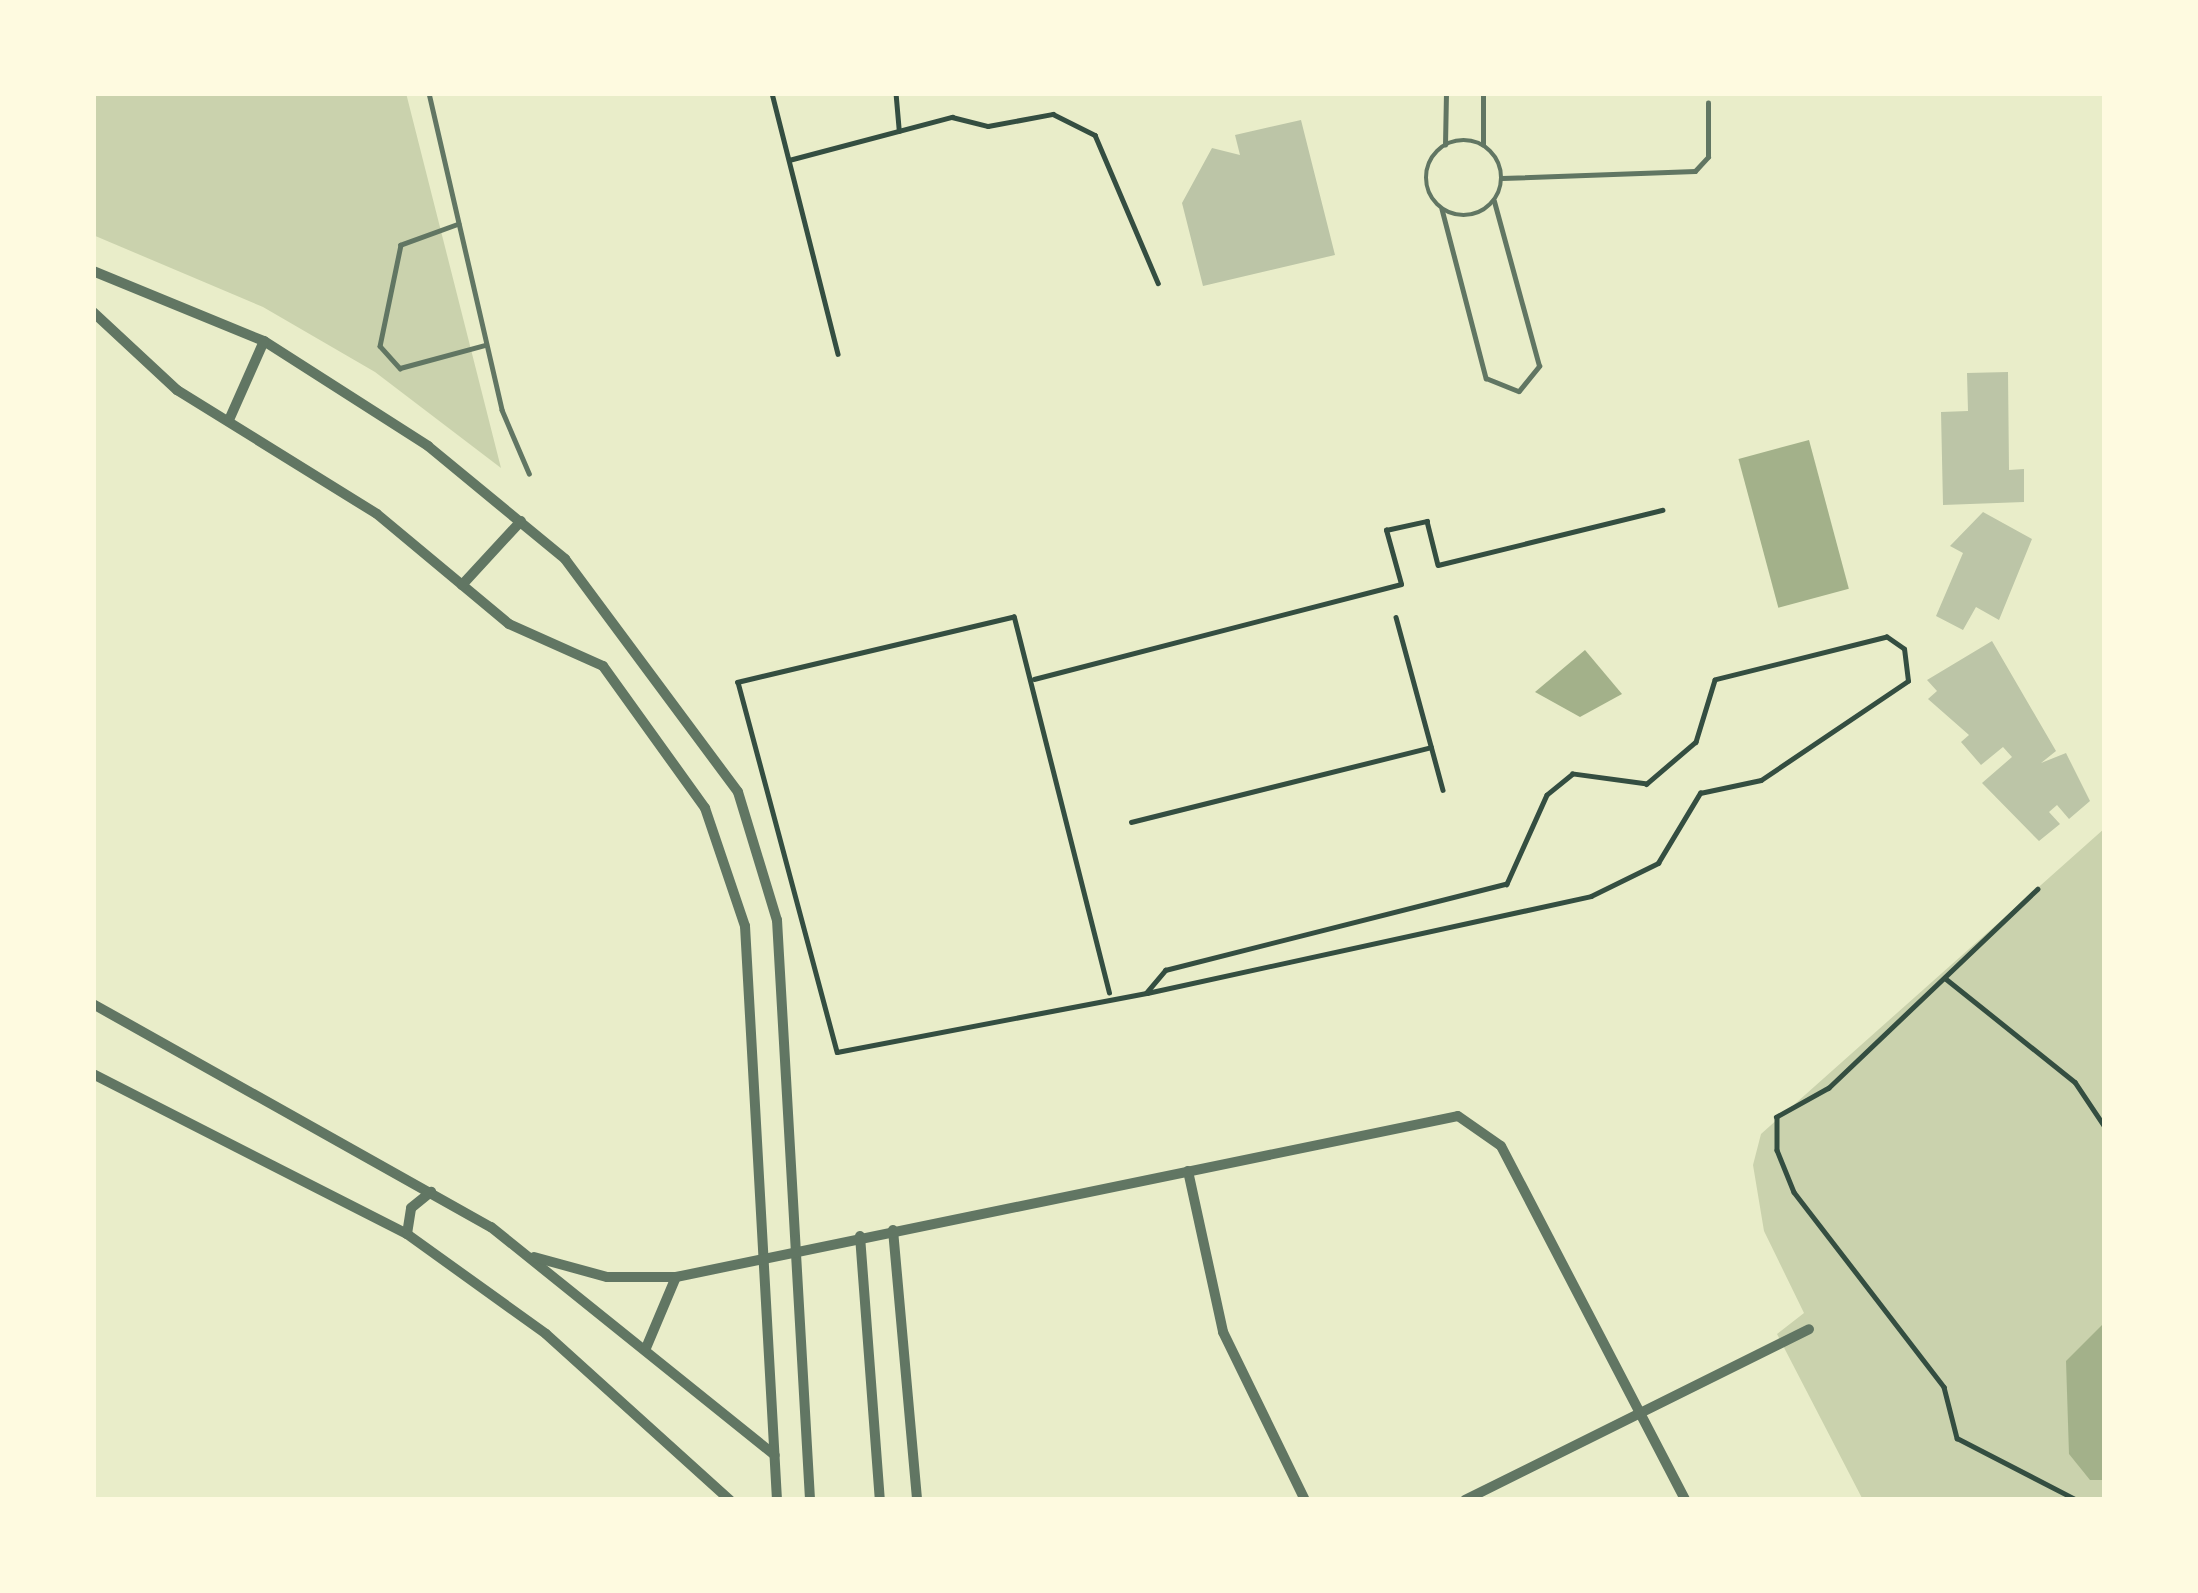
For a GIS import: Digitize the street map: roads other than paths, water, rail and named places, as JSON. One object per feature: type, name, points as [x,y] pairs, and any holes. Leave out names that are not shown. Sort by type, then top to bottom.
[{"type":"street","points":[[93,271],[264,341],[381,411],[520,520],[656,668],[762,847],[777,920],[810,1500]]},
{"type":"street","points":[[93,312],[177,390],[229,420],[462,585],[509,624],[615,679],[729,856],[745,926],[777,1500]]},
{"type":"street","points":[[229,420],[264,341]]},
{"type":"street","points":[[462,585],[520,520]]},
{"type":"street","points":[[93,1004],[430,1192],[534,1257],[775,1456]]},
{"type":"street","points":[[93,1074],[407,1234],[546,1334],[730,1500]]},
{"type":"street","points":[[534,1257],[608,1277],[676,1277],[1458,1116],[1501,1146],[1685,1500]]},
{"type":"street","points":[[1188,1171],[1223,1332],[1305,1500]]},
{"type":"street","points":[[407,1234],[411,1208],[430,1192]]},
{"type":"street","points":[[893,1230],[917,1500]]},
{"type":"street","points":[[860,1236],[880,1500]]},
{"type":"street","points":[[646,1348],[676,1277]]},
{"type":"street","points":[[1465,1500],[1808,1329]]},
{"type":"lane","points":[[429,93],[487,344],[529,473]]},
{"type":"lane","points":[[1445,93],[1445,145],[1426,182],[1442,209],[1486,379],[1519,391],[1539,366],[1494,201],[1502,178],[1483,146],[1483,93]]},
{"type":"lane","points":[[1502,178],[1695,171],[1708,157],[1708,103]]},
{"type":"lane","points":[[1445,145],[1483,146]]},
{"type":"lane","points":[[1442,209],[1464,216],[1494,201]]},
{"type":"lane","points":[[459,224],[401,245],[380,346],[400,368],[487,344]]}]
